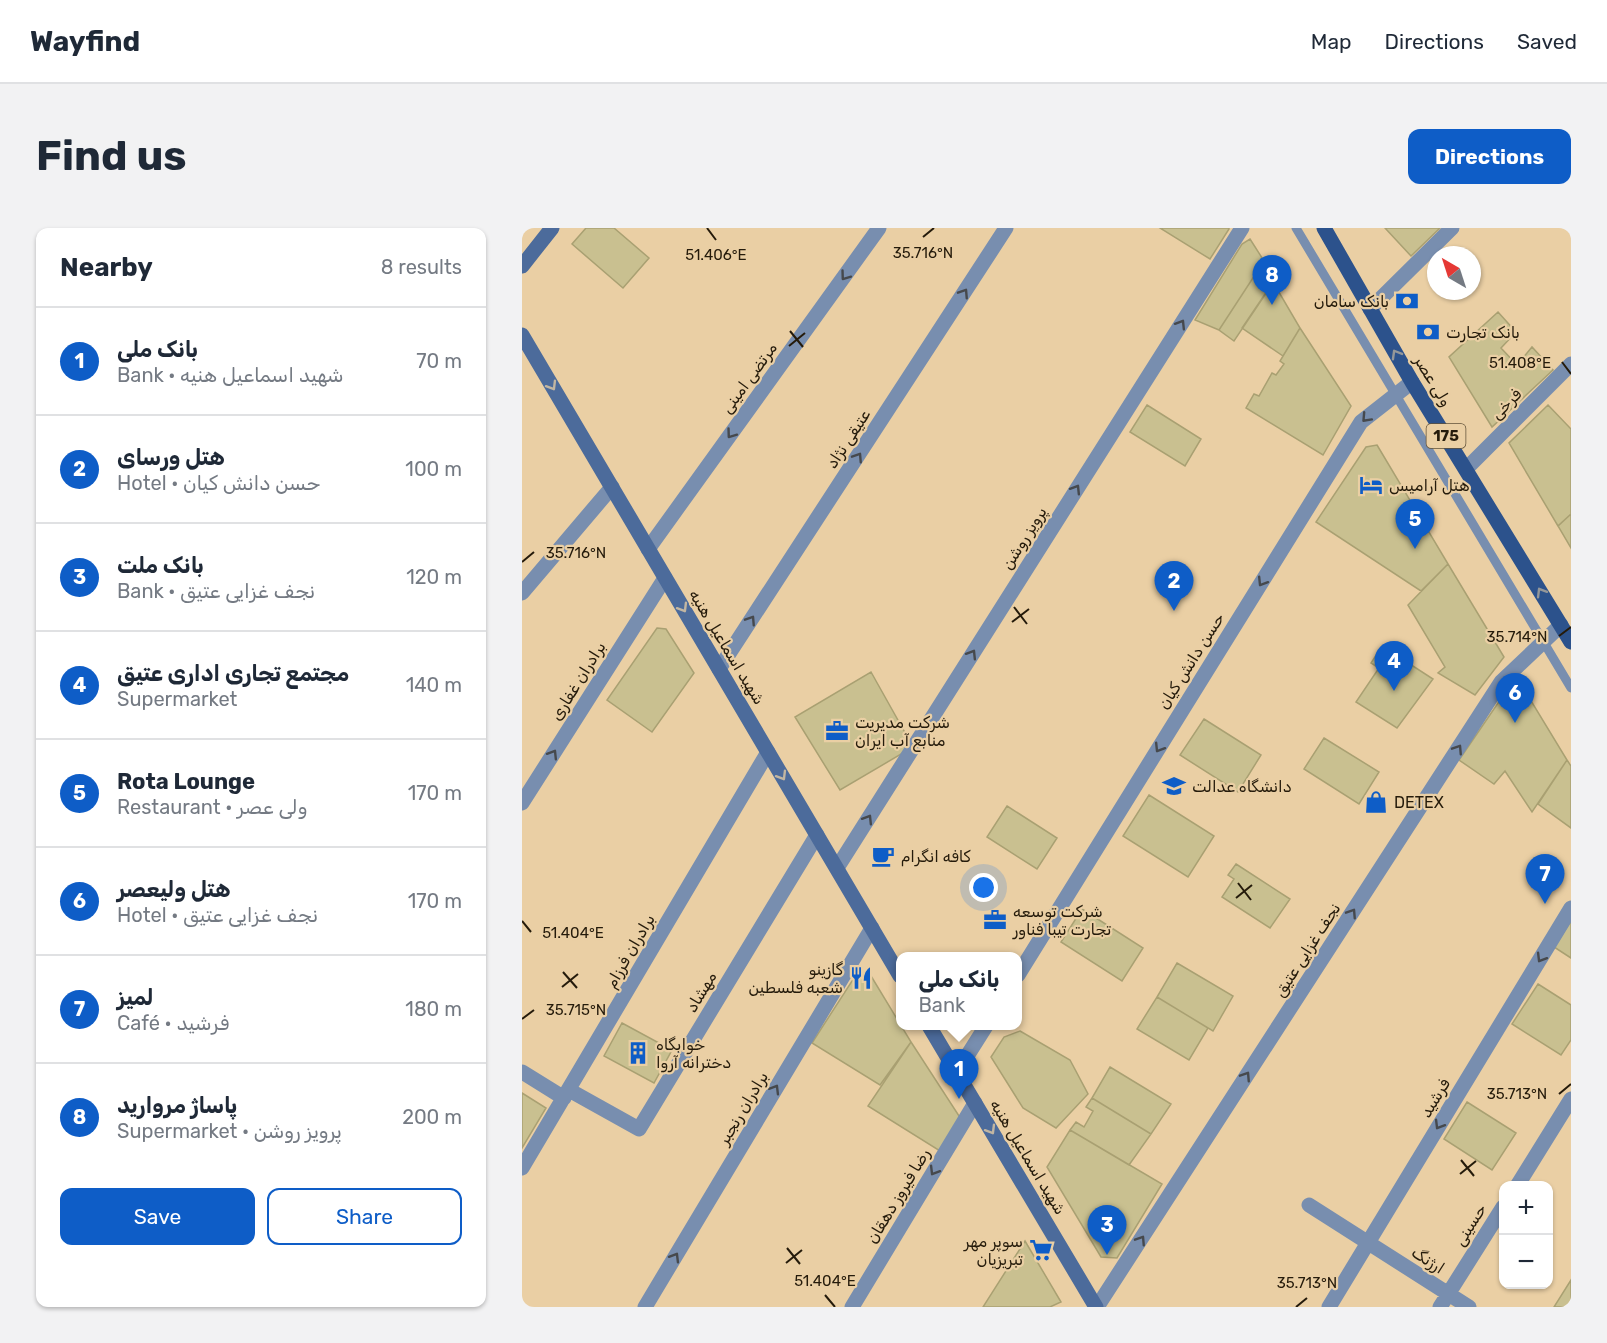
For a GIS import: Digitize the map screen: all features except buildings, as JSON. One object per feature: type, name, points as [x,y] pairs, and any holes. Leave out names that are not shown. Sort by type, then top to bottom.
[{"type":"main road","points":[[522,266],[552,228]]},
{"type":"main road","name":"ولی عصر","points":[[1324,228],[1412,382],[1570,640]]},
{"type":"main road","name":"شهید اسماعیل هنیه","points":[[522,335],[896,969]]},
{"type":"main road","points":[[522,359],[540,366]]},
{"type":"main road","name":"شهید اسماعیل هنیه","points":[[932,1030],[1097,1307]]},
{"type":"street","name":"مرتضی امینی","points":[[648,549],[879,228]]},
{"type":"street","name":"عتیقی نژاد","points":[[719,669],[1006,228]]},
{"type":"street","name":"پرویز روشن","points":[[837,868],[1242,228]]},
{"type":"street","points":[[1370,309],[1452,228]]},
{"type":"street","name":"فرخی","points":[[1466,469],[1571,364]]},
{"type":"street","name":"حسن دانش کیان","points":[[1022,967],[1361,422],[1395,393],[1412,382]]},
{"type":"street","points":[[522,593],[612,487]]},
{"type":"street","name":"برادران غفاری","points":[[522,803],[665,578]]},
{"type":"street","name":"نجف غزایی عتیق","points":[[1097,1307],[1501,682],[1561,625]]},
{"type":"street","name":"برادران فرزام","points":[[522,1168],[768,752]]},
{"type":"street","name":"مهشاد","points":[[566,1094],[639,1129],[817,835]]},
{"type":"street","name":"فرشید","points":[[1329,1307],[1571,908]]},
{"type":"street","name":"برادران رنجبر","points":[[645,1307],[872,927]]},
{"type":"street","points":[[957,1072],[983,1030]]},
{"type":"street","points":[[522,1072],[566,1094]]},
{"type":"street","points":[[1520,1181],[1571,1099]]},
{"type":"street","name":"رضا فیروز دهقان","points":[[852,1307],[975,1103]]},
{"type":"street","name":"ارژنگ","points":[[1309,1205],[1368,1243],[1444,1300],[1469,1307]]},
{"type":"street","name":"حسینی","points":[[1444,1300],[1499,1213]]},
{"type":"lane","points":[[1296,228],[1571,688]]},
{"type":"place","name":"بانک سامان","points":[[1407,301]]},
{"type":"place","name":"پاساژ مروارید","points":[[1272,305]]},
{"type":"place","name":"بانک تجارت","points":[[1428,332]]},
{"type":"place","name":"هتل آرامیس","points":[[1371,485]]},
{"type":"place","name":"Rota Lounge","points":[[1415,549]]},
{"type":"place","name":"هتل ورسای","points":[[1174,611]]},
{"type":"place","name":"مجتمع تجاری اداری عتیق","points":[[1394,691]]},
{"type":"place","name":"هتل ولیعصر","points":[[1515,723]]},
{"type":"place","name":"شرکت مدیریت منابع آب ایران","points":[[837,731]]},
{"type":"place","name":"دانشگاه عدالت","points":[[1174,786]]},
{"type":"place","name":"DETEX","points":[[1376,802]]},
{"type":"place","name":"کافه انگرام","points":[[883,856]]},
{"type":"place","name":"لمیز","points":[[1545,904]]},
{"type":"place","name":"شرکت توسعه تجارت تیبا فناور","points":[[995,920]]},
{"type":"place","name":"گازینو شعبه فلسطین","points":[[861,978]]},
{"type":"place","name":"خوابگاه دخترانه آروا","points":[[638,1053]]},
{"type":"place","name":"بانک ملی","points":[[959,1099]]},
{"type":"place","name":"سوپر مهر تبریزیان","points":[[1041,1250]]},
{"type":"place","name":"بانک ملت","points":[[1107,1255]]}]
